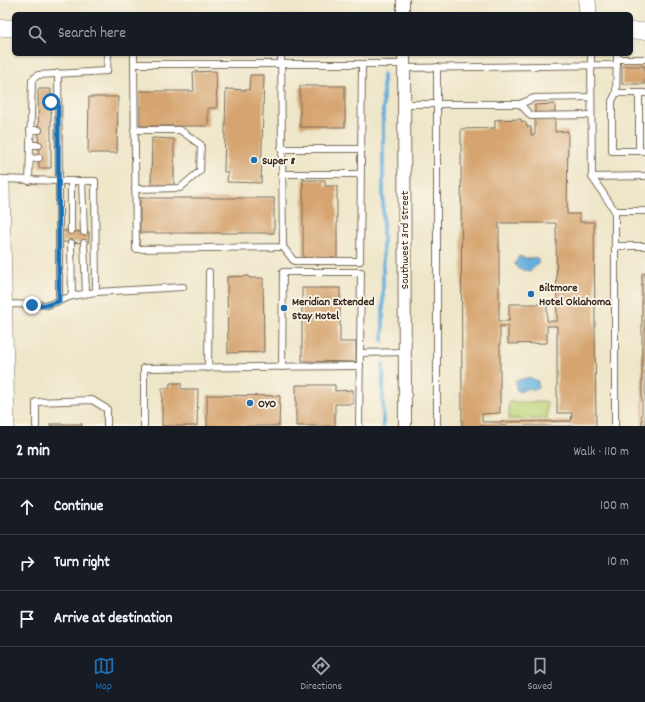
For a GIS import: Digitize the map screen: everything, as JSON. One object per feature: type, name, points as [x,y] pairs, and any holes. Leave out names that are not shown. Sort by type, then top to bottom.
[{"type":"main road","points":[[587,0],[588,12]]},
{"type":"main road","points":[[0,28],[12,28]]},
{"type":"main road","points":[[633,31],[645,31]]},
{"type":"main road","points":[[0,185],[4,426]]},
{"type":"street","points":[[403,0],[403,12]]},
{"type":"street","name":"Southwest 3rd Street","points":[[404,62],[405,426]]},
{"type":"lane","points":[[29,181],[32,80],[38,75],[107,71],[108,56]]},
{"type":"lane","points":[[134,56],[136,250],[283,247]]},
{"type":"lane","points":[[281,56],[281,174],[283,247],[294,261],[360,261],[362,64]]},
{"type":"lane","points":[[591,56],[592,176],[616,211],[616,426]]},
{"type":"lane","points":[[134,64],[362,64],[404,62],[437,67],[591,65],[617,59],[645,59]]},
{"type":"lane","points":[[616,93],[642,93],[642,151],[612,151],[612,101],[616,93],[617,59]]},
{"type":"lane","points":[[437,67],[437,426]]},
{"type":"lane","points":[[58,73],[59,301]]},
{"type":"lane","points":[[404,104],[520,104],[534,98],[591,97]]},
{"type":"lane","points":[[31,102],[38,102]]},
{"type":"lane","points":[[51,102],[58,102]]},
{"type":"lane","points":[[520,104],[530,116],[591,116]]},
{"type":"lane","points":[[51,115],[58,115]]},
{"type":"lane","points":[[31,116],[38,116]]},
{"type":"lane","points":[[51,129],[58,129]]},
{"type":"lane","points":[[30,130],[38,130]]},
{"type":"lane","points":[[134,130],[180,130],[201,145],[200,171],[180,188],[135,189]]},
{"type":"lane","points":[[51,145],[58,144]]},
{"type":"lane","points":[[30,145],[39,145]]},
{"type":"lane","points":[[281,149],[361,149]]},
{"type":"lane","points":[[30,159],[39,158]]},
{"type":"lane","points":[[51,158],[58,158]]},
{"type":"lane","points":[[281,174],[360,174]]},
{"type":"lane","points":[[592,176],[645,176]]},
{"type":"lane","points":[[0,178],[29,181],[95,181],[96,292]]},
{"type":"lane","points":[[71,181],[71,231]]},
{"type":"lane","points":[[82,181],[84,232]]},
{"type":"lane","points":[[616,211],[645,211]]},
{"type":"lane","points":[[71,243],[72,296]]},
{"type":"lane","points":[[84,243],[86,293]]},
{"type":"lane","points":[[616,246],[645,246]]},
{"type":"lane","points":[[208,368],[209,272]]},
{"type":"lane","points":[[282,367],[283,272],[361,272],[359,426]]},
{"type":"lane","points":[[1,304],[48,305],[72,296],[86,293],[183,287]]},
{"type":"lane","points":[[360,353],[404,352]]},
{"type":"lane","points":[[144,426],[144,368],[360,366]]},
{"type":"lane","points":[[36,426],[36,402],[92,400],[107,409],[107,426]]},
{"type":"green space","points":[[509,402],[547,402],[547,419],[509,419]]},
{"type":"water","points":[[519,256],[528,259],[535,257],[538,259],[538,264],[530,271],[518,269],[515,264]]},
{"type":"water","points":[[529,377],[538,381],[538,388],[534,390],[529,388],[519,392],[516,389],[516,381]]},
{"type":"building","points":[[622,66],[645,66],[645,84],[622,84]]},
{"type":"building","points":[[216,71],[217,108],[208,108],[208,126],[140,126],[140,91],[194,91],[193,72]]},
{"type":"building","points":[[250,75],[264,75],[261,183],[227,182],[228,172],[224,172],[226,89],[249,90]]},
{"type":"building","points":[[300,86],[345,86],[345,127],[300,127]]},
{"type":"building","points":[[38,89],[51,89],[51,168],[39,168]]},
{"type":"building","points":[[89,97],[118,97],[117,153],[88,153]]},
{"type":"building","points":[[555,104],[555,132],[568,131],[567,214],[580,214],[580,222],[594,222],[596,426],[462,426],[461,129],[495,128],[495,120],[521,119],[521,121],[526,123],[527,127],[531,127],[531,135],[535,135],[535,105]],"holes":[[[499,223],[556,223],[557,321],[547,321],[547,304],[509,304],[509,321],[499,321]],[[500,326],[508,326],[508,344],[547,343],[547,326],[557,326],[557,413],[572,413],[571,421],[482,422],[482,414],[500,413]]]},
{"type":"building","points":[[152,138],[174,139],[174,185],[151,185]]},
{"type":"building","points":[[303,180],[325,180],[325,186],[337,186],[337,259],[303,260]]},
{"type":"building","points":[[140,198],[274,198],[274,233],[140,233]]},
{"type":"building","points":[[62,231],[89,232],[89,243],[62,242]]},
{"type":"building","points":[[645,273],[645,426],[642,426],[642,274]]},
{"type":"building","points":[[249,276],[249,278],[263,278],[264,352],[228,353],[227,277]]},
{"type":"building","points":[[302,288],[340,288],[340,342],[356,342],[356,362],[302,361]]},
{"type":"building","points":[[170,383],[181,383],[181,389],[198,389],[197,426],[162,426],[162,388],[170,388]]},
{"type":"building","points":[[296,385],[335,385],[335,391],[353,390],[353,404],[335,404],[335,426],[296,426]]},
{"type":"building","points":[[207,395],[280,396],[279,426],[207,426]]},
{"type":"building","points":[[50,424],[82,424],[82,426],[50,426]]},
{"type":"waterway","points":[[383,74],[383,340]]},
{"type":"waterway","points":[[383,364],[383,426]]},
{"type":"place","name":"Super 8","points":[[254,160]]},
{"type":"place","name":"Biltmore Hotel Oklahoma","points":[[531,294]]},
{"type":"place","name":"Meridian Extended Stay Hotel","points":[[284,308]]},
{"type":"place","name":"OYO","points":[[250,403]]},
{"type":"route","points":[[32,305],[48,305],[59,301],[58,102],[51,102]]}]
